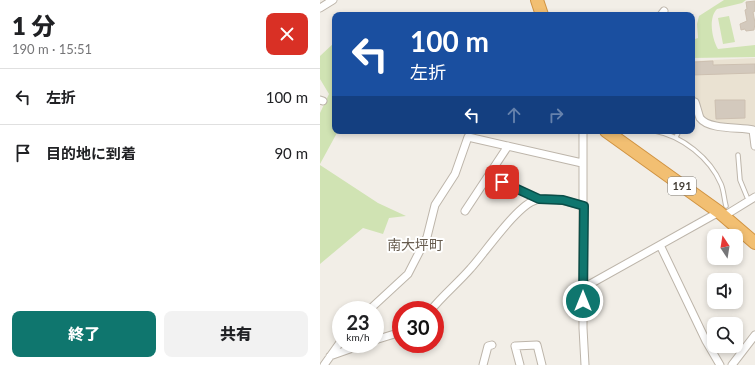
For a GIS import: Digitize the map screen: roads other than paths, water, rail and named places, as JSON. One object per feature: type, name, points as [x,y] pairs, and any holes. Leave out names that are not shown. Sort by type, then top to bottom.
[{"type":"highway","points":[[537,0],[541,12]]},
{"type":"highway","name":"191","points":[[610,134],[723,211],[755,243]]},
{"type":"street","points":[[320,8],[332,0]]},
{"type":"street","points":[[695,108],[699,116],[704,121],[723,128],[753,130],[755,146]]},
{"type":"street","points":[[582,134],[585,365]]},
{"type":"street","points":[[379,301],[408,274],[427,237],[435,205],[455,174],[468,137],[582,163]]},
{"type":"street","points":[[465,211],[508,146]]},
{"type":"street","points":[[583,288],[723,211],[755,197]]},
{"type":"street","points":[[440,301],[470,269],[501,230],[532,201],[539,199],[563,200],[584,206]]},
{"type":"street","points":[[660,245],[706,341],[720,365]]},
{"type":"street","points":[[732,365],[755,335]]},
{"type":"street","points":[[483,365],[488,346],[492,345]]},
{"type":"street","points":[[520,365],[515,346],[537,345],[542,365]]},
{"type":"street","points":[[324,365],[332,353]]},
{"type":"street","points":[[330,356],[338,353]]},
{"type":"lane","points":[[666,134],[676,137],[699,155],[717,177],[722,186],[723,211]]},
{"type":"lane","points":[[738,155],[740,180],[746,197]]},
{"type":"lane","points":[[489,176],[539,199]]},
{"type":"district","name":"南大坪町","points":[[415,245]]}]
